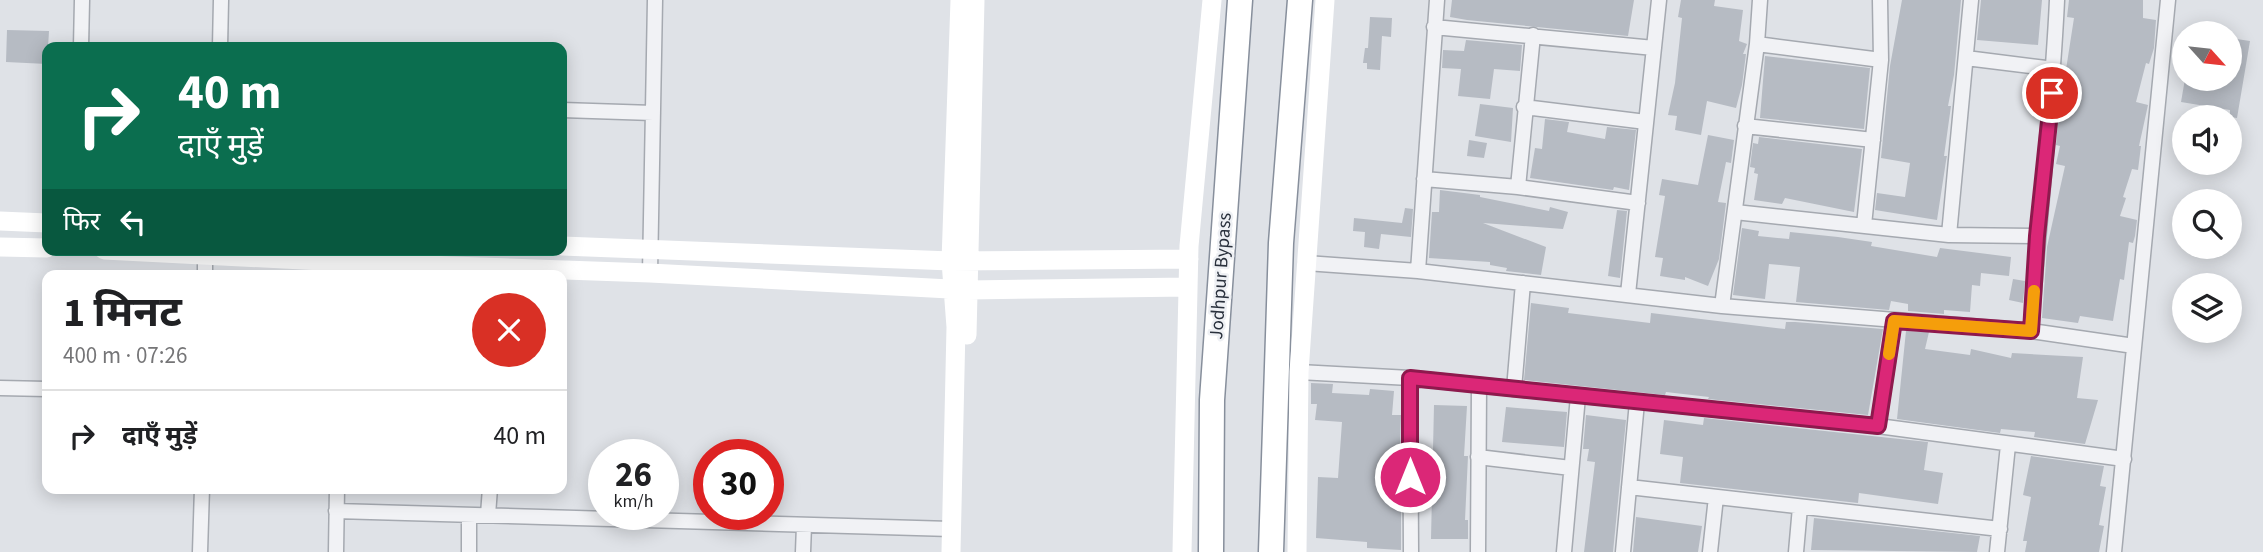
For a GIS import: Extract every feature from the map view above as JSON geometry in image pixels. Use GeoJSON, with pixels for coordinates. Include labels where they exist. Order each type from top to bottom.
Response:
{"type":"FeatureCollection","features":[{"type":"Feature","properties":{"kind":"highway","name":"Jodhpur Bypass"},"geometry":{"type":"LineString","coordinates":[[1211,552],[1212,400],[1240,0]]}},
{"type":"Feature","properties":{"kind":"highway"},"geometry":{"type":"LineString","coordinates":[[1271,552],[1280,256],[1300,0]]}},
{"type":"Feature","properties":{"kind":"street"},"geometry":{"type":"LineString","coordinates":[[81,42],[82,0]]}},
{"type":"Feature","properties":{"kind":"street"},"geometry":{"type":"LineString","coordinates":[[220,42],[222,0]]}},
{"type":"Feature","properties":{"kind":"street"},"geometry":{"type":"LineString","coordinates":[[650,273],[655,0]]}},
{"type":"Feature","properties":{"kind":"street"},"geometry":{"type":"LineString","coordinates":[[960,0],[962,552]]}},
{"type":"Feature","properties":{"kind":"street"},"geometry":{"type":"LineString","coordinates":[[960,261],[975,0]]}},
{"type":"Feature","properties":{"kind":"street"},"geometry":{"type":"LineString","coordinates":[[1182,552],[1189,260],[1212,0]]}},
{"type":"Feature","properties":{"kind":"street"},"geometry":{"type":"LineString","coordinates":[[1297,552],[1299,372],[1325,0]]}},
{"type":"Feature","properties":{"kind":"street"},"geometry":{"type":"LineString","coordinates":[[1418,271],[1437,0]]}},
{"type":"Feature","properties":{"kind":"street"},"geometry":{"type":"LineString","coordinates":[[1628,294],[1659,0]]}},
{"type":"Feature","properties":{"kind":"street"},"geometry":{"type":"LineString","coordinates":[[1723,306],[1757,44],[1760,0]]}},
{"type":"Feature","properties":{"kind":"street"},"geometry":{"type":"LineString","coordinates":[[1864,225],[1881,60],[1880,0]]}},
{"type":"Feature","properties":{"kind":"street"},"geometry":{"type":"LineString","coordinates":[[1949,235],[1971,0]]}},
{"type":"Feature","properties":{"kind":"street"},"geometry":{"type":"LineString","coordinates":[[2031,331],[2037,236],[2054,69],[2057,0]]}},
{"type":"Feature","properties":{"kind":"street"},"geometry":{"type":"LineString","coordinates":[[2114,552],[2168,0]]}},
{"type":"Feature","properties":{"kind":"street"},"geometry":{"type":"LineString","coordinates":[[1434,27],[1654,48]]}},
{"type":"Feature","properties":{"kind":"street"},"geometry":{"type":"LineString","coordinates":[[1518,187],[1533,35]]}},
{"type":"Feature","properties":{"kind":"street"},"geometry":{"type":"LineString","coordinates":[[1757,44],[1881,60]]}},
{"type":"Feature","properties":{"kind":"street"},"geometry":{"type":"LineString","coordinates":[[1966,58],[2054,69]]}},
{"type":"Feature","properties":{"kind":"street"},"geometry":{"type":"LineString","coordinates":[[1524,107],[1646,122]]}},
{"type":"Feature","properties":{"kind":"street"},"geometry":{"type":"LineString","coordinates":[[567,110],[653,113]]}},
{"type":"Feature","properties":{"kind":"street"},"geometry":{"type":"LineString","coordinates":[[1745,126],[1873,140]]}},
{"type":"Feature","properties":{"kind":"street"},"geometry":{"type":"LineString","coordinates":[[1423,179],[1518,187],[1638,203]]}},
{"type":"Feature","properties":{"kind":"street"},"geometry":{"type":"LineString","coordinates":[[1735,212],[1949,235],[2037,236]]}},
{"type":"Feature","properties":{"kind":"street"},"geometry":{"type":"LineString","coordinates":[[0,221],[42,223]]}},
{"type":"Feature","properties":{"kind":"street"},"geometry":{"type":"LineString","coordinates":[[567,246],[960,261],[1189,260]]}},
{"type":"Feature","properties":{"kind":"street"},"geometry":{"type":"LineString","coordinates":[[0,247],[42,248]]}},
{"type":"Feature","properties":{"kind":"street"},"geometry":{"type":"LineString","coordinates":[[144,256],[205,265],[421,270]]}},
{"type":"Feature","properties":{"kind":"street"},"geometry":{"type":"LineString","coordinates":[[1307,263],[1418,271],[1723,306],[2031,331],[2134,346]]}},
{"type":"Feature","properties":{"kind":"street"},"geometry":{"type":"LineString","coordinates":[[567,272],[650,273],[960,289],[1188,287]]}},
{"type":"Feature","properties":{"kind":"street"},"geometry":{"type":"LineString","coordinates":[[1514,389],[1522,283]]}},
{"type":"Feature","properties":{"kind":"street"},"geometry":{"type":"LineString","coordinates":[[951,552],[956,327],[960,289]]}},
{"type":"Feature","properties":{"kind":"street"},"geometry":{"type":"LineString","coordinates":[[1878,426],[1894,321]]}},
{"type":"Feature","properties":{"kind":"street"},"geometry":{"type":"LineString","coordinates":[[1299,372],[1410,378],[1878,426],[2124,459]]}},
{"type":"Feature","properties":{"kind":"street"},"geometry":{"type":"LineString","coordinates":[[1410,378],[1411,552]]}},
{"type":"Feature","properties":{"kind":"street"},"geometry":{"type":"LineString","coordinates":[[1478,552],[1479,386]]}},
{"type":"Feature","properties":{"kind":"street"},"geometry":{"type":"LineString","coordinates":[[0,388],[42,389]]}},
{"type":"Feature","properties":{"kind":"street"},"geometry":{"type":"LineString","coordinates":[[1564,552],[1577,396]]}},
{"type":"Feature","properties":{"kind":"street"},"geometry":{"type":"LineString","coordinates":[[1623,552],[1637,402]]}},
{"type":"Feature","properties":{"kind":"street"},"geometry":{"type":"LineString","coordinates":[[1997,552],[2008,445]]}},
{"type":"Feature","properties":{"kind":"street"},"geometry":{"type":"LineString","coordinates":[[1478,457],[1571,468]]}},
{"type":"Feature","properties":{"kind":"street"},"geometry":{"type":"LineString","coordinates":[[1629,487],[2000,530]]}},
{"type":"Feature","properties":{"kind":"street"},"geometry":{"type":"LineString","coordinates":[[201,552],[202,494]]}},
{"type":"Feature","properties":{"kind":"street"},"geometry":{"type":"LineString","coordinates":[[336,552],[337,494]]}},
{"type":"Feature","properties":{"kind":"street"},"geometry":{"type":"LineString","coordinates":[[488,515],[489,494]]}},
{"type":"Feature","properties":{"kind":"street"},"geometry":{"type":"LineString","coordinates":[[1710,552],[1716,497]]}},
{"type":"Feature","properties":{"kind":"street"},"geometry":{"type":"LineString","coordinates":[[1796,552],[1800,507]]}},
{"type":"Feature","properties":{"kind":"street"},"geometry":{"type":"LineString","coordinates":[[336,511],[951,529]]}},
{"type":"Feature","properties":{"kind":"street"},"geometry":{"type":"LineString","coordinates":[[469,515],[469,552]]}},
{"type":"Feature","properties":{"kind":"street"},"geometry":{"type":"LineString","coordinates":[[803,552],[804,525]]}},
{"type":"Feature","properties":{"kind":"building"},"geometry":{"type":"Polygon","coordinates":[[[1452,0],[1634,0],[1628,36],[1450,17],[1452,0]]]}},
{"type":"Feature","properties":{"kind":"building"},"geometry":{"type":"Polygon","coordinates":[[[1681,0],[1715,0],[1714,6],[1743,10],[1739,41],[1747,44],[1743,54],[1746,54],[1736,108],[1707,101],[1701,135],[1675,130],[1677,116],[1668,115],[1675,83],[1682,18],[1678,17],[1681,0]]]}},
{"type":"Feature","properties":{"kind":"building"},"geometry":{"type":"Polygon","coordinates":[[[1902,0],[1961,0],[1954,75],[1948,106],[1951,106],[1944,156],[1947,156],[1937,220],[1875,210],[1877,193],[1905,197],[1910,163],[1881,158],[1890,66],[1902,0]]]}},
{"type":"Feature","properties":{"kind":"building"},"geometry":{"type":"Polygon","coordinates":[[[1981,0],[2042,0],[2038,45],[1977,40],[1981,0]]]}},
{"type":"Feature","properties":{"kind":"building"},"geometry":{"type":"Polygon","coordinates":[[[2069,0],[2143,0],[2143,18],[2156,20],[2154,48],[2149,64],[2146,63],[2136,102],[2148,105],[2139,146],[2138,170],[2132,169],[2120,216],[2137,220],[2135,236],[2133,243],[2129,242],[2124,280],[2120,279],[2113,321],[2080,316],[2078,323],[2042,318],[2047,247],[2065,166],[2056,164],[2060,146],[2056,145],[2074,18],[2067,17],[2069,0]]]}},
{"type":"Feature","properties":{"kind":"building"},"geometry":{"type":"Polygon","coordinates":[[[1370,17],[1392,18],[1391,37],[1382,36],[1380,70],[1367,69],[1367,63],[1363,63],[1365,48],[1368,48],[1370,17]]]}},
{"type":"Feature","properties":{"kind":"building"},"geometry":{"type":"Polygon","coordinates":[[[7,30],[49,31],[48,42],[42,42],[42,64],[6,62],[7,30]]]}},
{"type":"Feature","properties":{"kind":"building"},"geometry":{"type":"Polygon","coordinates":[[[1466,40],[1522,45],[1520,71],[1494,69],[1490,99],[1458,96],[1461,69],[1442,68],[1443,50],[1464,51],[1466,40]]]}},
{"type":"Feature","properties":{"kind":"building"},"geometry":{"type":"Polygon","coordinates":[[[2242,40],[2250,41],[2242,88],[2242,40]]]}},
{"type":"Feature","properties":{"kind":"building"},"geometry":{"type":"Polygon","coordinates":[[[1765,56],[1870,68],[1864,129],[1760,118],[1765,56]]]}},
{"type":"Feature","properties":{"kind":"building"},"geometry":{"type":"Polygon","coordinates":[[[2183,91],[2242,91],[2239,105],[2181,102],[2183,91]]]}},
{"type":"Feature","properties":{"kind":"building"},"geometry":{"type":"Polygon","coordinates":[[[1480,104],[1513,108],[1511,142],[1475,136],[1480,104]]]}},
{"type":"Feature","properties":{"kind":"building"},"geometry":{"type":"Polygon","coordinates":[[[1545,119],[1569,122],[1567,132],[1605,139],[1607,127],[1636,130],[1629,190],[1530,178],[1535,148],[1542,149],[1545,119]]]}},
{"type":"Feature","properties":{"kind":"building"},"geometry":{"type":"Polygon","coordinates":[[[1708,135],[1734,140],[1731,163],[1726,162],[1718,202],[1726,203],[1719,259],[1708,286],[1685,277],[1685,280],[1660,276],[1663,258],[1655,257],[1665,196],[1659,195],[1662,179],[1698,185],[1708,135]]]}},
{"type":"Feature","properties":{"kind":"building"},"geometry":{"type":"Polygon","coordinates":[[[1759,137],[1862,149],[1854,212],[1785,198],[1782,204],[1754,200],[1758,174],[1754,173],[1755,168],[1750,167],[1753,143],[1758,144],[1759,137]]]}},
{"type":"Feature","properties":{"kind":"building"},"geometry":{"type":"Polygon","coordinates":[[[1469,140],[1487,143],[1484,158],[1467,156],[1469,140]]]}},
{"type":"Feature","properties":{"kind":"building"},"geometry":{"type":"Polygon","coordinates":[[[1440,190],[1480,195],[1549,211],[1550,207],[1568,212],[1563,229],[1483,223],[1546,247],[1541,275],[1506,271],[1507,268],[1490,265],[1490,262],[1429,258],[1432,212],[1439,212],[1440,190]]]}},
{"type":"Feature","properties":{"kind":"building"},"geometry":{"type":"Polygon","coordinates":[[[1405,208],[1413,209],[1411,237],[1381,234],[1379,249],[1364,247],[1365,232],[1353,231],[1354,218],[1402,223],[1405,208]]]}},
{"type":"Feature","properties":{"kind":"building"},"geometry":{"type":"Polygon","coordinates":[[[1617,210],[1627,211],[1620,278],[1608,276],[1617,210]]]}},
{"type":"Feature","properties":{"kind":"building"},"geometry":{"type":"Polygon","coordinates":[[[1742,228],[1759,231],[1758,236],[1789,239],[1790,232],[1838,237],[1872,242],[1871,246],[1937,257],[1940,248],[2011,257],[2009,276],[1981,273],[1980,286],[1972,285],[1970,312],[1944,310],[1944,314],[1908,311],[1908,304],[1891,301],[1889,310],[1796,302],[1800,267],[1769,264],[1765,299],[1733,295],[1742,228]]]}},
{"type":"Feature","properties":{"kind":"building"},"geometry":{"type":"Polygon","coordinates":[[[2013,279],[2025,281],[2023,303],[2009,300],[2013,279]]]}},
{"type":"Feature","properties":{"kind":"building"},"geometry":{"type":"Polygon","coordinates":[[[1531,303],[1569,308],[1568,313],[1650,323],[1651,313],[1785,329],[1786,322],[1795,322],[1883,329],[1868,415],[1708,399],[1709,397],[1666,392],[1665,395],[1524,380],[1531,303]]]}},
{"type":"Feature","properties":{"kind":"building"},"geometry":{"type":"Polygon","coordinates":[[[1906,331],[1929,332],[1925,349],[1970,355],[1971,349],[2011,358],[2012,353],[2083,357],[2077,398],[2098,400],[2085,444],[2034,437],[2035,432],[2001,429],[2000,433],[1897,419],[1906,331]]]}},
{"type":"Feature","properties":{"kind":"building"},"geometry":{"type":"Polygon","coordinates":[[[1311,383],[1333,384],[1332,393],[1369,395],[1370,389],[1394,391],[1392,415],[1401,415],[1398,503],[1401,504],[1401,550],[1367,548],[1367,542],[1316,538],[1318,477],[1338,478],[1342,422],[1315,420],[1317,404],[1311,404],[1311,383]]]}},
{"type":"Feature","properties":{"kind":"building"},"geometry":{"type":"Polygon","coordinates":[[[1434,405],[1467,406],[1464,456],[1468,456],[1465,520],[1468,520],[1468,539],[1431,539],[1434,405]]]}},
{"type":"Feature","properties":{"kind":"building"},"geometry":{"type":"Polygon","coordinates":[[[1506,407],[1567,412],[1564,447],[1502,442],[1506,407]]]}},
{"type":"Feature","properties":{"kind":"building"},"geometry":{"type":"Polygon","coordinates":[[[1586,415],[1626,420],[1613,552],[1584,552],[1595,462],[1587,461],[1589,449],[1583,449],[1586,415]]]}},
{"type":"Feature","properties":{"kind":"building"},"geometry":{"type":"Polygon","coordinates":[[[1704,418],[1928,442],[1924,470],[1943,473],[1938,504],[1859,493],[1858,503],[1680,483],[1683,457],[1660,454],[1664,420],[1703,425],[1704,418]]]}},
{"type":"Feature","properties":{"kind":"building"},"geometry":{"type":"Polygon","coordinates":[[[2031,456],[2104,466],[2100,486],[2106,487],[2099,525],[2104,526],[2099,552],[2025,552],[2027,541],[2023,541],[2031,497],[2023,495],[2031,456]]]}},
{"type":"Feature","properties":{"kind":"building"},"geometry":{"type":"Polygon","coordinates":[[[1636,517],[1702,526],[1698,552],[1633,552],[1636,517]]]}},
{"type":"Feature","properties":{"kind":"building"},"geometry":{"type":"Polygon","coordinates":[[[1814,518],[1980,536],[1977,552],[1811,550],[1814,518]]]}},
{"type":"Feature","properties":{"kind":"slow traffic"},"geometry":{"type":"LineString","coordinates":[[1889,354],[1894,321],[2031,331],[2034,291]]}},
{"type":"Feature","properties":{"kind":"route"},"geometry":{"type":"LineString","coordinates":[[1410,477],[1410,378],[1878,426],[1894,321],[2031,331],[2037,236],[2052,93]]}}]}
